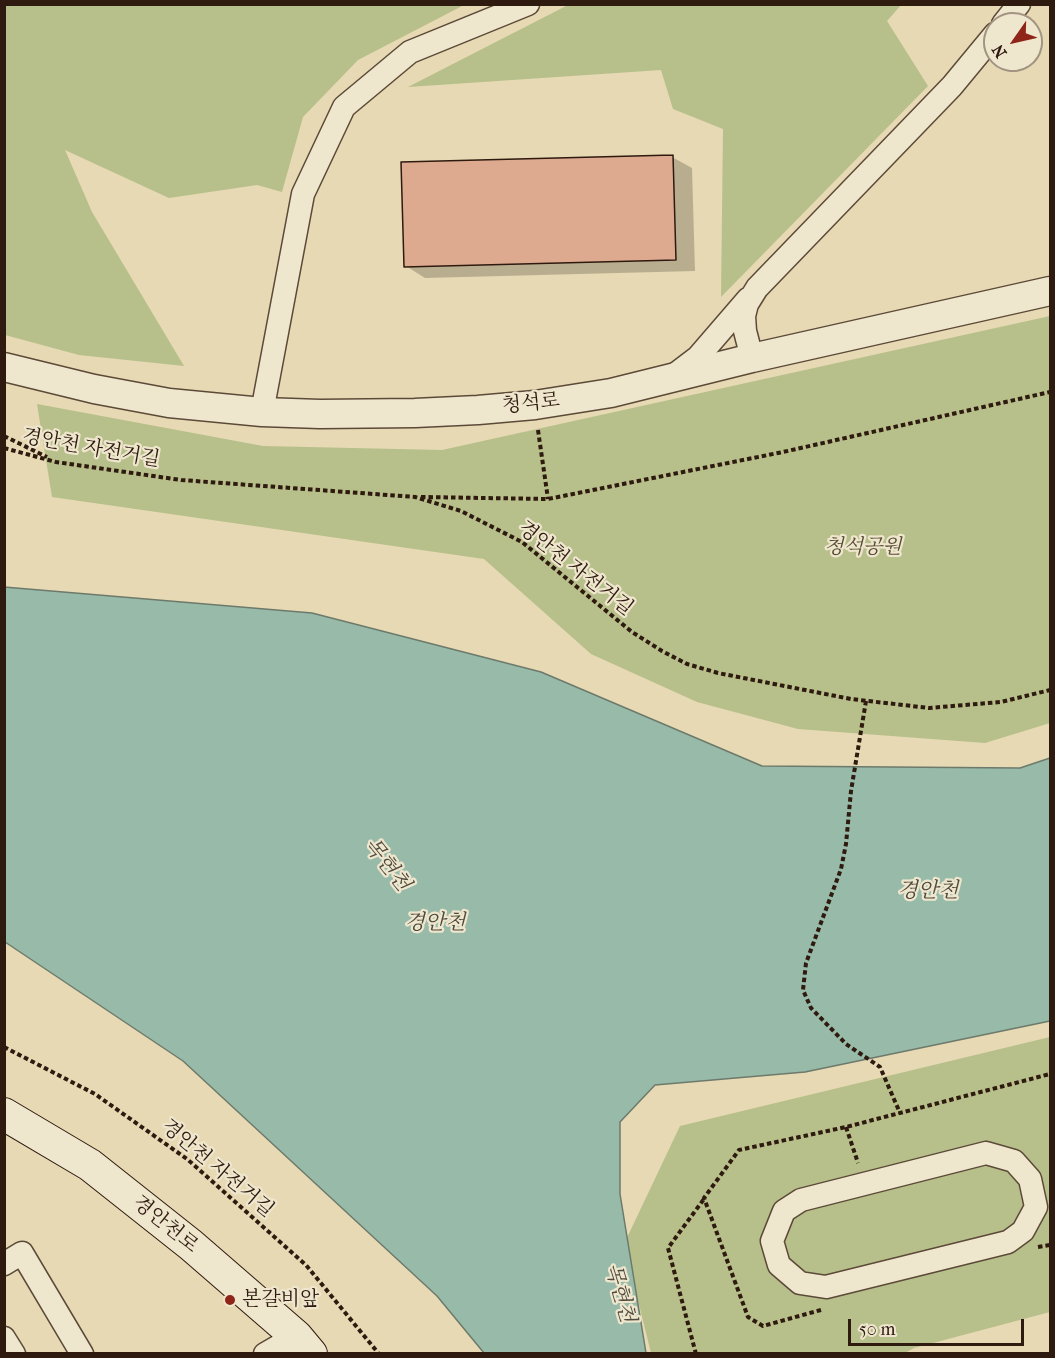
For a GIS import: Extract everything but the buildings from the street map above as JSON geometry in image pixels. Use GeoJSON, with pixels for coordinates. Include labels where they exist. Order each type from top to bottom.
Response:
{"type":"FeatureCollection","features":[{"type":"Feature","properties":{"kind":"main road","name":"경안천로"},"geometry":{"type":"LineString","coordinates":[[4,1114],[90,1165],[191,1245],[299,1348]]}},
{"type":"Feature","properties":{"kind":"street"},"geometry":{"type":"LineString","coordinates":[[261,412],[303,194],[344,106],[410,52],[528,4]]}},
{"type":"Feature","properties":{"kind":"street"},"geometry":{"type":"LineString","coordinates":[[668,380],[698,357],[757,288],[952,86],[983,49]]}},
{"type":"Feature","properties":{"kind":"street"},"geometry":{"type":"LineString","coordinates":[[752,358],[745,331],[744,315],[747,304],[757,288]]}},
{"type":"Feature","properties":{"kind":"street","name":"청석로"},"geometry":{"type":"LineString","coordinates":[[4,367],[94,389],[169,403],[261,412],[415,413],[535,405],[611,393],[752,358],[1050,291]]}},
{"type":"Feature","properties":{"kind":"street"},"geometry":{"type":"LineString","coordinates":[[986,1153],[1014,1161],[1030,1179],[1036,1207],[1023,1231],[1008,1242],[826,1287],[800,1283],[779,1265],[772,1240],[784,1211],[801,1200],[864,1184],[986,1153]]}},
{"type":"Feature","properties":{"kind":"street"},"geometry":{"type":"LineString","coordinates":[[4,1264],[22,1253],[82,1353]]}},
{"type":"Feature","properties":{"kind":"street"},"geometry":{"type":"LineString","coordinates":[[4,1338],[14,1353]]}},
{"type":"Feature","properties":{"kind":"street"},"geometry":{"type":"LineString","coordinates":[[266,1353],[299,1348]]}},
{"type":"Feature","properties":{"kind":"path"},"geometry":{"type":"LineString","coordinates":[[415,497],[548,499],[783,452],[1050,392]]}},
{"type":"Feature","properties":{"kind":"path"},"geometry":{"type":"LineString","coordinates":[[535,405],[548,499]]}},
{"type":"Feature","properties":{"kind":"path"},"geometry":{"type":"LineString","coordinates":[[4,436],[56,462]]}},
{"type":"Feature","properties":{"kind":"path","name":"경안천 자전거길"},"geometry":{"type":"LineString","coordinates":[[4,448],[56,462],[181,480],[415,497],[461,511],[522,542],[632,632],[662,651],[687,664],[718,673],[866,701],[938,707],[1002,702],[1050,690]]}},
{"type":"Feature","properties":{"kind":"path"},"geometry":{"type":"LineString","coordinates":[[866,701],[841,869],[806,963],[803,990],[812,1008],[846,1044],[880,1067],[900,1113]]}},
{"type":"Feature","properties":{"kind":"path","name":"경안천 자전거길"},"geometry":{"type":"LineString","coordinates":[[4,1047],[95,1094],[187,1159],[306,1265],[379,1353]]}},
{"type":"Feature","properties":{"kind":"path"},"geometry":{"type":"LineString","coordinates":[[846,1126],[864,1184]]}},
{"type":"Feature","properties":{"kind":"path"},"geometry":{"type":"LineString","coordinates":[[696,1353],[668,1248],[704,1198]]}},
{"type":"Feature","properties":{"kind":"green space"},"geometry":{"type":"Polygon","coordinates":[[[4,5],[464,5],[358,60],[303,117],[282,192],[257,185],[169,198],[65,150],[92,212],[184,366],[79,355],[5,335],[4,5]]]}},
{"type":"Feature","properties":{"kind":"green space"},"geometry":{"type":"Polygon","coordinates":[[[568,5],[901,5],[887,21],[928,86],[721,297],[723,129],[673,109],[661,70],[408,87],[568,5]]]}},
{"type":"Feature","properties":{"kind":"green space","name":"청석공원"},"geometry":{"type":"Polygon","coordinates":[[[1050,316],[1050,723],[985,743],[798,729],[697,702],[591,654],[484,559],[52,497],[37,404],[263,446],[442,450],[1050,316]]]}},
{"type":"Feature","properties":{"kind":"green space"},"geometry":{"type":"Polygon","coordinates":[[[1050,1037],[1050,1312],[914,1348],[905,1353],[651,1353],[624,1244],[680,1126],[1050,1037]]]}},
{"type":"Feature","properties":{"kind":"water","name":"경안천"},"geometry":{"type":"Polygon","coordinates":[[[4,587],[312,613],[541,672],[762,766],[1020,768],[1050,758],[1050,1021],[805,1072],[655,1085],[620,1122],[620,1194],[646,1353],[484,1353],[437,1296],[183,1061],[5,942],[4,587]]]}},
{"type":"Feature","properties":{"kind":"place","name":"본갈비앞"},"geometry":{"type":"Point","coordinates":[230,1300]}},
{"type":"Feature","properties":{"kind":"water label","name":"목현천"},"geometry":{"type":"Point","coordinates":[386,865]}},
{"type":"Feature","properties":{"kind":"water label","name":"목현천"},"geometry":{"type":"Point","coordinates":[619,1293]}}]}
